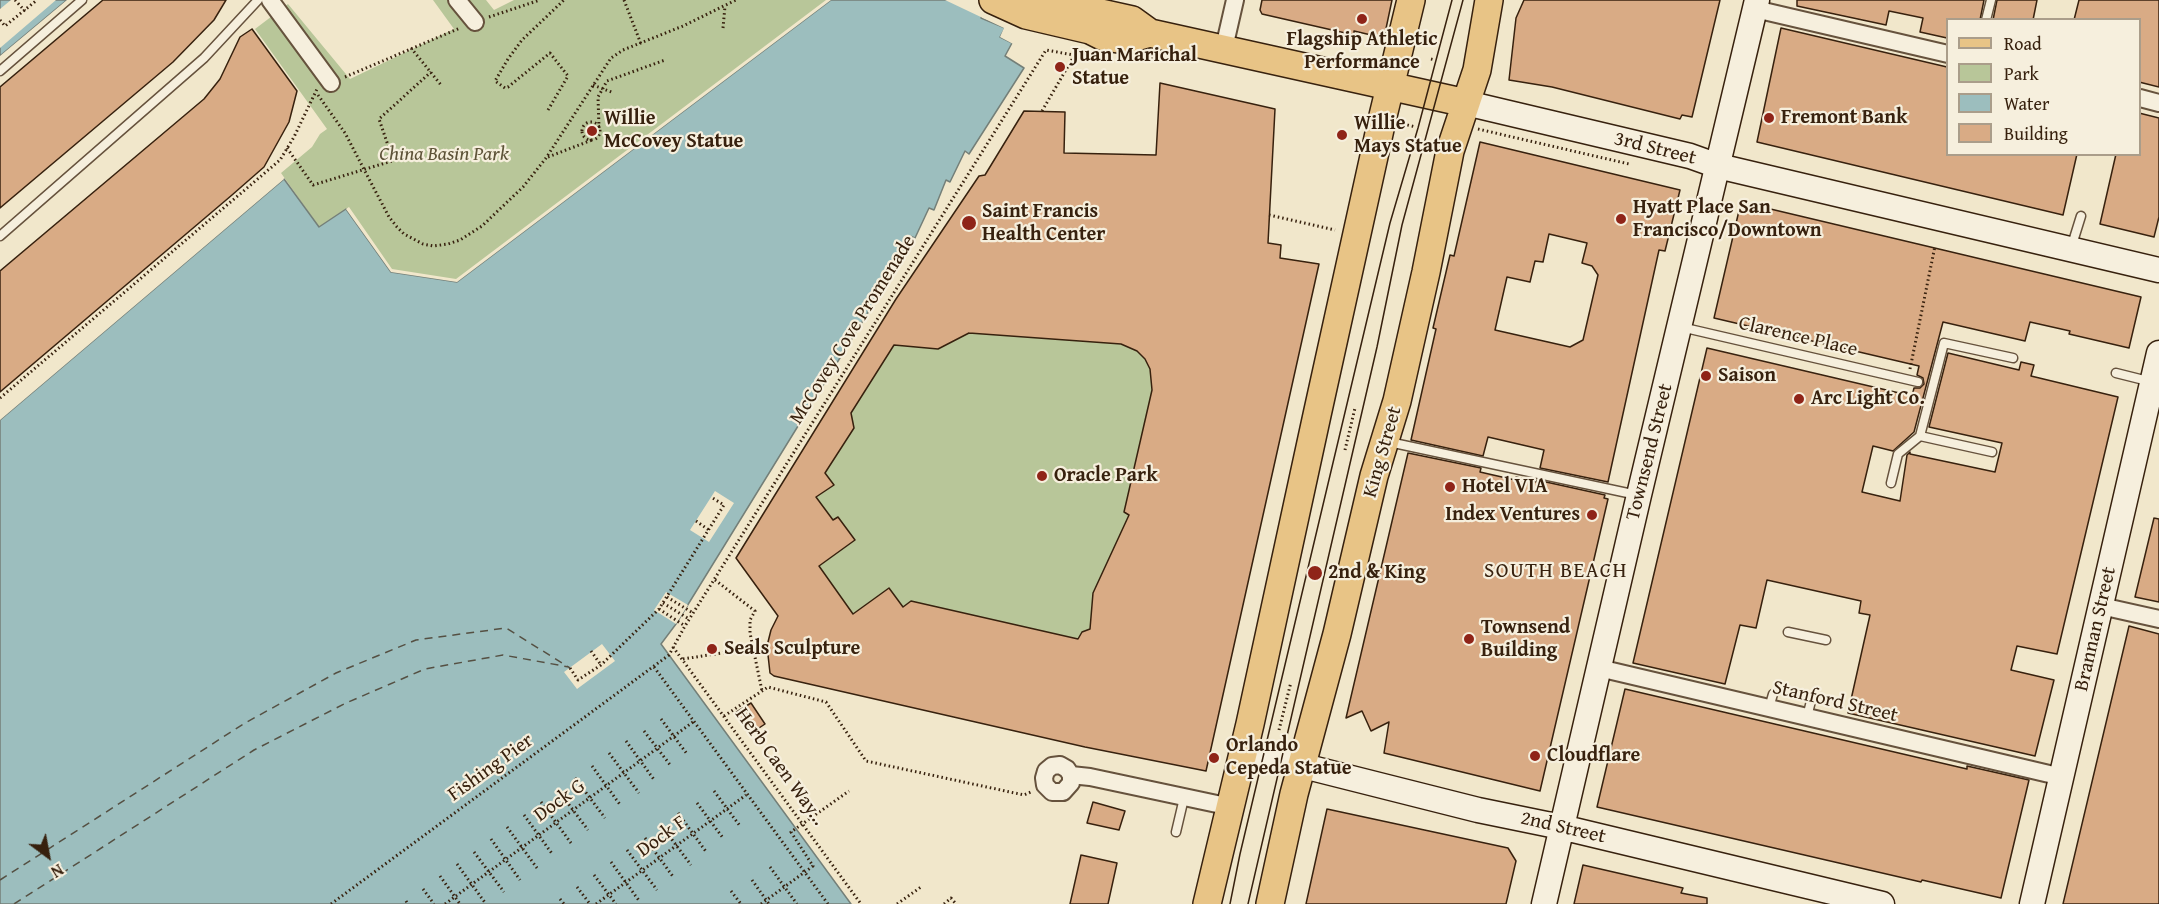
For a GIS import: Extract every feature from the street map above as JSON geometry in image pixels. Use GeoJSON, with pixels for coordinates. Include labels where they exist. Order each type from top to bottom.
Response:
{"type":"FeatureCollection","features":[{"type":"Feature","properties":{"kind":"main road","name":"3rd Street"},"geometry":{"type":"LineString","coordinates":[[993,0],[1026,15],[1090,30],[1104,37],[1125,39],[1150,33]]}},
{"type":"Feature","properties":{"kind":"main road","name":"3rd Street"},"geometry":{"type":"LineString","coordinates":[[1027,0],[1072,13],[1087,5],[1132,20],[1150,33],[1466,103]]}},
{"type":"Feature","properties":{"kind":"main road"},"geometry":{"type":"LineString","coordinates":[[1207,904],[1244,752],[1390,85],[1411,0]]}},
{"type":"Feature","properties":{"kind":"main road","name":"King Street"},"geometry":{"type":"LineString","coordinates":[[1270,904],[1374,476],[1397,401],[1424,284],[1450,151],[1477,70],[1489,0]]}},
{"type":"Feature","properties":{"kind":"street"},"geometry":{"type":"LineString","coordinates":[[270,0],[332,83]]}},
{"type":"Feature","properties":{"kind":"street"},"geometry":{"type":"LineString","coordinates":[[457,0],[475,22]]}},
{"type":"Feature","properties":{"kind":"street"},"geometry":{"type":"LineString","coordinates":[[1224,48],[1235,0]]}},
{"type":"Feature","properties":{"kind":"street"},"geometry":{"type":"LineString","coordinates":[[1756,5],[1946,54]]}},
{"type":"Feature","properties":{"kind":"street","name":"Townsend Street"},"geometry":{"type":"LineString","coordinates":[[1544,904],[1756,5]]}},
{"type":"Feature","properties":{"kind":"street"},"geometry":{"type":"LineString","coordinates":[[2141,98],[2159,103]]}},
{"type":"Feature","properties":{"kind":"street","name":"3rd Street"},"geometry":{"type":"LineString","coordinates":[[1466,103],[1690,156],[1718,166],[2159,270]]}},
{"type":"Feature","properties":{"kind":"street","name":"Brannan Street"},"geometry":{"type":"LineString","coordinates":[[2032,904],[2159,353]]}},
{"type":"Feature","properties":{"kind":"street"},"geometry":{"type":"LineString","coordinates":[[2101,606],[2159,619]]}},
{"type":"Feature","properties":{"kind":"street","name":"Stanford Street"},"geometry":{"type":"LineString","coordinates":[[1599,668],[1771,701],[1808,717],[2062,777]]}},
{"type":"Feature","properties":{"kind":"street","name":"2nd Street"},"geometry":{"type":"LineString","coordinates":[[1244,752],[1478,810],[1561,827],[1882,904]]}},
{"type":"Feature","properties":{"kind":"street"},"geometry":{"type":"LineString","coordinates":[[1045,785],[1045,774],[1052,766],[1064,766],[1071,775],[1230,807]]}},
{"type":"Feature","properties":{"kind":"lane"},"geometry":{"type":"LineString","coordinates":[[0,71],[82,0]]}},
{"type":"Feature","properties":{"kind":"lane"},"geometry":{"type":"LineString","coordinates":[[0,236],[204,58],[258,0]]}},
{"type":"Feature","properties":{"kind":"lane"},"geometry":{"type":"LineString","coordinates":[[1986,18],[1991,0]]}},
{"type":"Feature","properties":{"kind":"lane"},"geometry":{"type":"LineString","coordinates":[[2071,249],[2081,216]]}},
{"type":"Feature","properties":{"kind":"lane","name":"Clarence Place"},"geometry":{"type":"LineString","coordinates":[[1680,327],[1925,384]]}},
{"type":"Feature","properties":{"kind":"lane"},"geometry":{"type":"LineString","coordinates":[[1891,483],[1898,454],[1920,436],[1925,384],[1944,343],[2013,358]]}},
{"type":"Feature","properties":{"kind":"lane"},"geometry":{"type":"LineString","coordinates":[[2116,373],[2152,382]]}},
{"type":"Feature","properties":{"kind":"lane"},"geometry":{"type":"LineString","coordinates":[[1920,436],[1992,452]]}},
{"type":"Feature","properties":{"kind":"lane"},"geometry":{"type":"LineString","coordinates":[[1386,441],[1639,495]]}},
{"type":"Feature","properties":{"kind":"lane"},"geometry":{"type":"LineString","coordinates":[[1788,632],[1826,640]]}},
{"type":"Feature","properties":{"kind":"lane"},"geometry":{"type":"LineString","coordinates":[[1808,717],[1812,696]]}},
{"type":"Feature","properties":{"kind":"lane"},"geometry":{"type":"LineString","coordinates":[[1176,832],[1184,798]]}},
{"type":"Feature","properties":{"kind":"path"},"geometry":{"type":"LineString","coordinates":[[15,0],[25,10]]}},
{"type":"Feature","properties":{"kind":"path"},"geometry":{"type":"LineString","coordinates":[[0,20],[5,26],[37,0]]}},
{"type":"Feature","properties":{"kind":"path"},"geometry":{"type":"LineString","coordinates":[[0,398],[280,160],[308,109],[315,90],[475,22],[540,0]]}},
{"type":"Feature","properties":{"kind":"path"},"geometry":{"type":"LineString","coordinates":[[548,110],[568,76],[550,53],[507,87],[495,81],[522,40],[564,0]]}},
{"type":"Feature","properties":{"kind":"path"},"geometry":{"type":"LineString","coordinates":[[624,0],[641,44]]}},
{"type":"Feature","properties":{"kind":"path"},"geometry":{"type":"LineString","coordinates":[[315,90],[338,122],[396,227],[414,240],[433,246],[448,244],[460,240],[482,226],[523,187],[546,158],[610,58],[623,50],[736,0]]}},
{"type":"Feature","properties":{"kind":"path"},"geometry":{"type":"LineString","coordinates":[[723,28],[725,6]]}},
{"type":"Feature","properties":{"kind":"path"},"geometry":{"type":"LineString","coordinates":[[411,48],[441,85]]}},
{"type":"Feature","properties":{"kind":"path","name":"McCovey Cove Promenade"},"geometry":{"type":"LineString","coordinates":[[669,656],[693,613],[1046,50],[1079,56]]}},
{"type":"Feature","properties":{"kind":"path"},"geometry":{"type":"LineString","coordinates":[[1042,111],[1074,55]]}},
{"type":"Feature","properties":{"kind":"path"},"geometry":{"type":"LineString","coordinates":[[546,158],[594,139],[599,134],[598,97],[607,81],[665,60]]}},
{"type":"Feature","properties":{"kind":"path"},"geometry":{"type":"LineString","coordinates":[[393,160],[379,118],[431,72]]}},
{"type":"Feature","properties":{"kind":"path"},"geometry":{"type":"LineString","coordinates":[[592,85],[614,93]]}},
{"type":"Feature","properties":{"kind":"path"},"geometry":{"type":"LineString","coordinates":[[594,139],[586,137],[583,127],[593,122],[599,128]]}},
{"type":"Feature","properties":{"kind":"path"},"geometry":{"type":"LineString","coordinates":[[1402,124],[1416,127]]}},
{"type":"Feature","properties":{"kind":"path"},"geometry":{"type":"LineString","coordinates":[[287,148],[313,184],[415,154]]}},
{"type":"Feature","properties":{"kind":"path"},"geometry":{"type":"LineString","coordinates":[[1269,215],[1335,230]]}},
{"type":"Feature","properties":{"kind":"path"},"geometry":{"type":"LineString","coordinates":[[1908,380],[1935,246]]}},
{"type":"Feature","properties":{"kind":"path"},"geometry":{"type":"LineString","coordinates":[[1345,450],[1355,408]]}},
{"type":"Feature","properties":{"kind":"path"},"geometry":{"type":"LineString","coordinates":[[570,668],[578,681],[601,665],[663,603],[724,505],[711,497]]}},
{"type":"Feature","properties":{"kind":"path"},"geometry":{"type":"LineString","coordinates":[[696,521],[709,530]]}},
{"type":"Feature","properties":{"kind":"path"},"geometry":{"type":"LineString","coordinates":[[714,580],[755,611],[750,620],[750,633],[762,691]]}},
{"type":"Feature","properties":{"kind":"path"},"geometry":{"type":"LineString","coordinates":[[668,595],[693,613]]}},
{"type":"Feature","properties":{"kind":"path"},"geometry":{"type":"LineString","coordinates":[[663,603],[689,620]]}},
{"type":"Feature","properties":{"kind":"path"},"geometry":{"type":"LineString","coordinates":[[657,610],[685,626]]}},
{"type":"Feature","properties":{"kind":"path"},"geometry":{"type":"LineString","coordinates":[[682,659],[767,646]]}},
{"type":"Feature","properties":{"kind":"path","name":"Herb Caen Way..."},"geometry":{"type":"LineString","coordinates":[[673,647],[861,904]]}},
{"type":"Feature","properties":{"kind":"path"},"geometry":{"type":"LineString","coordinates":[[591,651],[601,665]]}},
{"type":"Feature","properties":{"kind":"path","name":"Fishing Pier"},"geometry":{"type":"LineString","coordinates":[[331,904],[669,656]]}},
{"type":"Feature","properties":{"kind":"path"},"geometry":{"type":"LineString","coordinates":[[654,667],[828,904]]}},
{"type":"Feature","properties":{"kind":"path"},"geometry":{"type":"LineString","coordinates":[[1279,730],[1291,682]]}},
{"type":"Feature","properties":{"kind":"path"},"geometry":{"type":"LineString","coordinates":[[724,716],[768,687],[826,702],[866,761],[1024,795],[1045,785]]}},
{"type":"Feature","properties":{"kind":"path"},"geometry":{"type":"LineString","coordinates":[[661,719],[687,753]]}},
{"type":"Feature","properties":{"kind":"path","name":"Dock G"},"geometry":{"type":"LineString","coordinates":[[445,904],[693,722]]}},
{"type":"Feature","properties":{"kind":"path"},"geometry":{"type":"LineString","coordinates":[[644,731],[671,766]]}},
{"type":"Feature","properties":{"kind":"path"},"geometry":{"type":"LineString","coordinates":[[626,741],[655,781]]}},
{"type":"Feature","properties":{"kind":"path"},"geometry":{"type":"LineString","coordinates":[[609,753],[639,793]]}},
{"type":"Feature","properties":{"kind":"path"},"geometry":{"type":"LineString","coordinates":[[592,766],[621,806]]}},
{"type":"Feature","properties":{"kind":"path"},"geometry":{"type":"LineString","coordinates":[[575,778],[604,818]]}},
{"type":"Feature","properties":{"kind":"path"},"geometry":{"type":"LineString","coordinates":[[558,790],[588,830]]}},
{"type":"Feature","properties":{"kind":"path"},"geometry":{"type":"LineString","coordinates":[[714,791],[740,826]]}},
{"type":"Feature","properties":{"kind":"path"},"geometry":{"type":"LineString","coordinates":[[761,904],[813,866],[791,832],[849,791]]}},
{"type":"Feature","properties":{"kind":"path","name":"Dock F"},"geometry":{"type":"LineString","coordinates":[[596,904],[746,795]]}},
{"type":"Feature","properties":{"kind":"path"},"geometry":{"type":"LineString","coordinates":[[541,802],[571,843]]}},
{"type":"Feature","properties":{"kind":"path"},"geometry":{"type":"LineString","coordinates":[[697,803],[723,838]]}},
{"type":"Feature","properties":{"kind":"path"},"geometry":{"type":"LineString","coordinates":[[678,813],[707,853]]}},
{"type":"Feature","properties":{"kind":"path"},"geometry":{"type":"LineString","coordinates":[[524,815],[554,855]]}},
{"type":"Feature","properties":{"kind":"path"},"geometry":{"type":"LineString","coordinates":[[662,825],[691,866]]}},
{"type":"Feature","properties":{"kind":"path"},"geometry":{"type":"LineString","coordinates":[[507,827],[537,868]]}},
{"type":"Feature","properties":{"kind":"path"},"geometry":{"type":"LineString","coordinates":[[645,838],[674,878]]}},
{"type":"Feature","properties":{"kind":"path"},"geometry":{"type":"LineString","coordinates":[[490,839],[520,880]]}},
{"type":"Feature","properties":{"kind":"path"},"geometry":{"type":"LineString","coordinates":[[627,850],[657,890]]}},
{"type":"Feature","properties":{"kind":"path"},"geometry":{"type":"LineString","coordinates":[[474,852],[504,892]]}},
{"type":"Feature","properties":{"kind":"path"},"geometry":{"type":"LineString","coordinates":[[611,862],[640,902]]}},
{"type":"Feature","properties":{"kind":"path"},"geometry":{"type":"LineString","coordinates":[[457,864],[486,904]]}},
{"type":"Feature","properties":{"kind":"path"},"geometry":{"type":"LineString","coordinates":[[770,867],[797,904]]}},
{"type":"Feature","properties":{"kind":"path"},"geometry":{"type":"LineString","coordinates":[[594,875],[616,904]]}},
{"type":"Feature","properties":{"kind":"path"},"geometry":{"type":"LineString","coordinates":[[440,876],[460,904]]}},
{"type":"Feature","properties":{"kind":"path"},"geometry":{"type":"LineString","coordinates":[[752,880],[769,904]]}},
{"type":"Feature","properties":{"kind":"path"},"geometry":{"type":"LineString","coordinates":[[577,887],[590,904]]}},
{"type":"Feature","properties":{"kind":"path"},"geometry":{"type":"LineString","coordinates":[[899,904],[921,887]]}},
{"type":"Feature","properties":{"kind":"path"},"geometry":{"type":"LineString","coordinates":[[423,889],[434,904]]}},
{"type":"Feature","properties":{"kind":"path"},"geometry":{"type":"LineString","coordinates":[[732,891],[741,904]]}},
{"type":"Feature","properties":{"kind":"path"},"geometry":{"type":"LineString","coordinates":[[944,904],[951,897],[956,904]]}},
{"type":"Feature","properties":{"kind":"path"},"geometry":{"type":"LineString","coordinates":[[560,899],[564,904]]}},
{"type":"Feature","properties":{"kind":"green space","name":"China Basin Park"},"geometry":{"type":"Polygon","coordinates":[[[433,0],[486,0],[494,10],[514,0],[831,0],[457,282],[391,272],[346,209],[319,227],[281,173],[312,147],[320,134],[327,129],[255,29],[288,4],[350,79],[454,29],[433,0]]]}},
{"type":"Feature","properties":{"kind":"green space","name":"Oracle Park"},"geometry":{"type":"Polygon","coordinates":[[[968,209],[1281,287],[1286,259],[1319,264],[1206,771],[868,657],[777,534],[968,209]]]}},
{"type":"Feature","properties":{"kind":"water"},"geometry":{"type":"Polygon","coordinates":[[[0,0],[67,0],[0,56],[0,0]]]}},
{"type":"Feature","properties":{"kind":"water"},"geometry":{"type":"Polygon","coordinates":[[[831,0],[989,0],[981,18],[1005,28],[1000,37],[1012,43],[1005,56],[1024,68],[969,154],[965,151],[950,182],[946,180],[934,210],[929,208],[915,238],[910,236],[898,265],[893,263],[880,293],[676,624],[661,644],[851,904],[0,904],[0,420],[284,179],[319,227],[346,209],[391,272],[457,282],[831,0]]]}},
{"type":"Feature","properties":{"kind":"pier"},"geometry":{"type":"Polygon","coordinates":[[[11,0],[56,0],[0,48],[0,9],[11,0]]]}},
{"type":"Feature","properties":{"kind":"pier"},"geometry":{"type":"Polygon","coordinates":[[[67,0],[70,0],[0,59],[0,56],[67,0]]]}},
{"type":"Feature","properties":{"kind":"pier"},"geometry":{"type":"Polygon","coordinates":[[[826,0],[831,0],[457,282],[391,272],[346,209],[349,207],[392,269],[456,279],[826,0]]]}},
{"type":"Feature","properties":{"kind":"pier"},"geometry":{"type":"Polygon","coordinates":[[[945,0],[992,0],[985,16],[1007,26],[1004,36],[1014,41],[1015,45],[1000,37],[1004,28],[945,0]]]}},
{"type":"Feature","properties":{"kind":"pier"},"geometry":{"type":"Polygon","coordinates":[[[282,176],[284,179],[0,420],[0,416],[282,176]]]}},
{"type":"Feature","properties":{"kind":"pier"},"geometry":{"type":"Polygon","coordinates":[[[715,491],[734,503],[709,542],[690,530],[715,491]]]}},
{"type":"Feature","properties":{"kind":"pier"},"geometry":{"type":"Polygon","coordinates":[[[666,592],[688,605],[676,624],[654,610],[666,592]]]}},
{"type":"Feature","properties":{"kind":"pier"},"geometry":{"type":"Polygon","coordinates":[[[602,644],[615,661],[577,689],[564,672],[602,644]]]}},
{"type":"Feature","properties":{"kind":"building"},"geometry":{"type":"Polygon","coordinates":[[[103,0],[226,0],[214,20],[173,62],[0,208],[0,87],[103,0]]]}},
{"type":"Feature","properties":{"kind":"building"},"geometry":{"type":"Polygon","coordinates":[[[1262,0],[1392,0],[1384,38],[1354,31],[1354,35],[1262,14],[1260,10],[1262,0]]]}},
{"type":"Feature","properties":{"kind":"building"},"geometry":{"type":"Polygon","coordinates":[[[1524,0],[1720,0],[1692,117],[1682,115],[1680,119],[1552,87],[1509,80],[1516,18],[1524,0]]]}},
{"type":"Feature","properties":{"kind":"building"},"geometry":{"type":"Polygon","coordinates":[[[1797,0],[1984,0],[1980,18],[1946,18],[1946,38],[1920,32],[1923,18],[1889,11],[1886,25],[1797,6],[1797,0]]]}},
{"type":"Feature","properties":{"kind":"building"},"geometry":{"type":"Polygon","coordinates":[[[1997,0],[2037,0],[2033,18],[1993,18],[1997,0]]]}},
{"type":"Feature","properties":{"kind":"building"},"geometry":{"type":"Polygon","coordinates":[[[2079,0],[2159,0],[2159,87],[2141,82],[2141,18],[2074,18],[2079,0]]]}},
{"type":"Feature","properties":{"kind":"building"},"geometry":{"type":"Polygon","coordinates":[[[1781,28],[1946,67],[1946,156],[2077,156],[2063,215],[1757,142],[1781,28]]]}},
{"type":"Feature","properties":{"kind":"building"},"geometry":{"type":"Polygon","coordinates":[[[252,29],[297,91],[289,122],[264,167],[0,392],[0,271],[204,99],[220,79],[240,37],[252,29]]]}},
{"type":"Feature","properties":{"kind":"building","name":"Oracle Park"},"geometry":{"type":"Polygon","coordinates":[[[1160,83],[1275,109],[1268,243],[1281,245],[1280,258],[1319,264],[1206,771],[1085,747],[774,676],[770,673],[767,646],[778,616],[736,558],[896,299],[979,176],[985,175],[1024,111],[1065,112],[1064,153],[1156,155],[1160,83]],[[969,333],[938,349],[894,345],[851,413],[854,428],[825,473],[834,485],[816,497],[833,520],[838,517],[855,540],[819,566],[853,614],[889,588],[903,607],[911,601],[1078,639],[1082,632],[1090,629],[1093,593],[1129,515],[1124,512],[1152,390],[1150,369],[1145,359],[1137,351],[1121,344],[969,333]]]}},
{"type":"Feature","properties":{"kind":"building"},"geometry":{"type":"Polygon","coordinates":[[[2141,114],[2159,118],[2159,217],[2154,237],[2100,224],[2116,156],[2141,156],[2141,114]]]}},
{"type":"Feature","properties":{"kind":"building"},"geometry":{"type":"Polygon","coordinates":[[[1480,142],[1680,190],[1665,251],[1659,250],[1608,482],[1540,468],[1544,450],[1488,437],[1483,456],[1411,440],[1450,255],[1454,256],[1480,142]],[[1549,234],[1543,262],[1535,261],[1530,282],[1507,277],[1495,330],[1570,347],[1583,340],[1598,275],[1592,266],[1582,263],[1587,243],[1549,234]]]}},
{"type":"Feature","properties":{"kind":"building"},"geometry":{"type":"Polygon","coordinates":[[[1741,202],[2141,297],[2129,348],[2030,322],[2025,341],[1943,322],[1914,432],[1893,451],[1873,446],[1862,492],[1900,501],[1907,455],[1910,452],[1910,454],[1995,472],[2002,443],[1929,427],[1948,353],[2019,370],[2021,362],[2034,365],[2031,376],[2118,397],[2057,654],[2017,646],[2011,670],[2054,680],[2035,756],[1848,713],[1870,615],[1859,613],[1861,601],[1767,580],[1756,628],[1740,625],[1725,684],[1633,663],[1707,348],[1912,396],[1914,388],[1920,388],[1924,384],[1923,378],[1917,375],[1919,366],[1714,318],[1741,202]]]}},
{"type":"Feature","properties":{"kind":"building"},"geometry":{"type":"Polygon","coordinates":[[[1408,453],[1481,468],[1480,472],[1515,480],[1516,477],[1537,482],[1537,480],[1605,495],[1604,498],[1608,499],[1540,791],[1384,753],[1389,722],[1371,731],[1362,711],[1346,718],[1408,453]]]}},
{"type":"Feature","properties":{"kind":"building"},"geometry":{"type":"Polygon","coordinates":[[[2154,518],[2159,519],[2159,602],[2135,597],[2154,518]]]}},
{"type":"Feature","properties":{"kind":"building"},"geometry":{"type":"Polygon","coordinates":[[[2129,626],[2159,634],[2159,904],[2063,904],[2129,626]]]}},
{"type":"Feature","properties":{"kind":"building"},"geometry":{"type":"Polygon","coordinates":[[[1625,689],[1967,769],[1967,766],[2029,780],[2001,898],[1922,880],[1921,882],[1597,807],[1625,689]]]}},
{"type":"Feature","properties":{"kind":"building"},"geometry":{"type":"Polygon","coordinates":[[[751,703],[765,724],[750,734],[735,713],[751,703]]]}},
{"type":"Feature","properties":{"kind":"building"},"geometry":{"type":"Polygon","coordinates":[[[1093,802],[1125,811],[1119,830],[1087,823],[1093,802]]]}},
{"type":"Feature","properties":{"kind":"building"},"geometry":{"type":"Polygon","coordinates":[[[1327,809],[1508,848],[1516,861],[1506,904],[1306,904],[1327,809]]]}},
{"type":"Feature","properties":{"kind":"building"},"geometry":{"type":"Polygon","coordinates":[[[1081,855],[1117,863],[1108,904],[1070,904],[1081,855]]]}},
{"type":"Feature","properties":{"kind":"building"},"geometry":{"type":"Polygon","coordinates":[[[1583,865],[1683,888],[1681,893],[1707,898],[1707,904],[1574,904],[1583,865]]]}},
{"type":"Feature","properties":{"kind":"ferry route"},"geometry":{"type":"LineString","coordinates":[[0,880],[245,723],[336,673],[416,640],[506,628],[570,668]]}},
{"type":"Feature","properties":{"kind":"ferry route"},"geometry":{"type":"LineString","coordinates":[[14,904],[254,750],[346,703],[425,669],[503,655],[569,667]]}},
{"type":"Feature","properties":{"kind":"tram line"},"geometry":{"type":"LineString","coordinates":[[1230,904],[1390,223],[1452,0]]}},
{"type":"Feature","properties":{"kind":"tram line"},"geometry":{"type":"LineString","coordinates":[[1248,904],[1377,347],[1402,225],[1463,0]]}},
{"type":"Feature","properties":{"kind":"place","name":"Flagship Athletic Performance"},"geometry":{"type":"Point","coordinates":[1362,19]}},
{"type":"Feature","properties":{"kind":"place","name":"Juan Marichal Statue"},"geometry":{"type":"Point","coordinates":[1060,67]}},
{"type":"Feature","properties":{"kind":"place","name":"Fremont Bank"},"geometry":{"type":"Point","coordinates":[1769,118]}},
{"type":"Feature","properties":{"kind":"place","name":"Willie McCovey Statue"},"geometry":{"type":"Point","coordinates":[592,131]}},
{"type":"Feature","properties":{"kind":"place","name":"Willie Mays Statue"},"geometry":{"type":"Point","coordinates":[1342,135]}},
{"type":"Feature","properties":{"kind":"place","name":"Hyatt Place San Francisco/Downtown"},"geometry":{"type":"Point","coordinates":[1621,219]}},
{"type":"Feature","properties":{"kind":"place","name":"Saint Francis Health Center"},"geometry":{"type":"Point","coordinates":[969,223]}},
{"type":"Feature","properties":{"kind":"place","name":"Saison"},"geometry":{"type":"Point","coordinates":[1706,376]}},
{"type":"Feature","properties":{"kind":"place","name":"Arc Light Co."},"geometry":{"type":"Point","coordinates":[1799,399]}},
{"type":"Feature","properties":{"kind":"place","name":"Oracle Park"},"geometry":{"type":"Point","coordinates":[1042,476]}},
{"type":"Feature","properties":{"kind":"place","name":"Hotel VIA"},"geometry":{"type":"Point","coordinates":[1450,487]}},
{"type":"Feature","properties":{"kind":"place","name":"Index Ventures"},"geometry":{"type":"Point","coordinates":[1592,515]}},
{"type":"Feature","properties":{"kind":"place","name":"2nd & King"},"geometry":{"type":"Point","coordinates":[1315,573]}},
{"type":"Feature","properties":{"kind":"place","name":"Townsend Building"},"geometry":{"type":"Point","coordinates":[1469,639]}},
{"type":"Feature","properties":{"kind":"place","name":"Seals Sculpture"},"geometry":{"type":"Point","coordinates":[712,649]}},
{"type":"Feature","properties":{"kind":"place","name":"Cloudflare"},"geometry":{"type":"Point","coordinates":[1535,756]}},
{"type":"Feature","properties":{"kind":"place","name":"Orlando Cepeda Statue"},"geometry":{"type":"Point","coordinates":[1214,758]}},
{"type":"Feature","properties":{"kind":"district","name":"SOUTH BEACH"},"geometry":{"type":"Point","coordinates":[1556,572]}}]}
